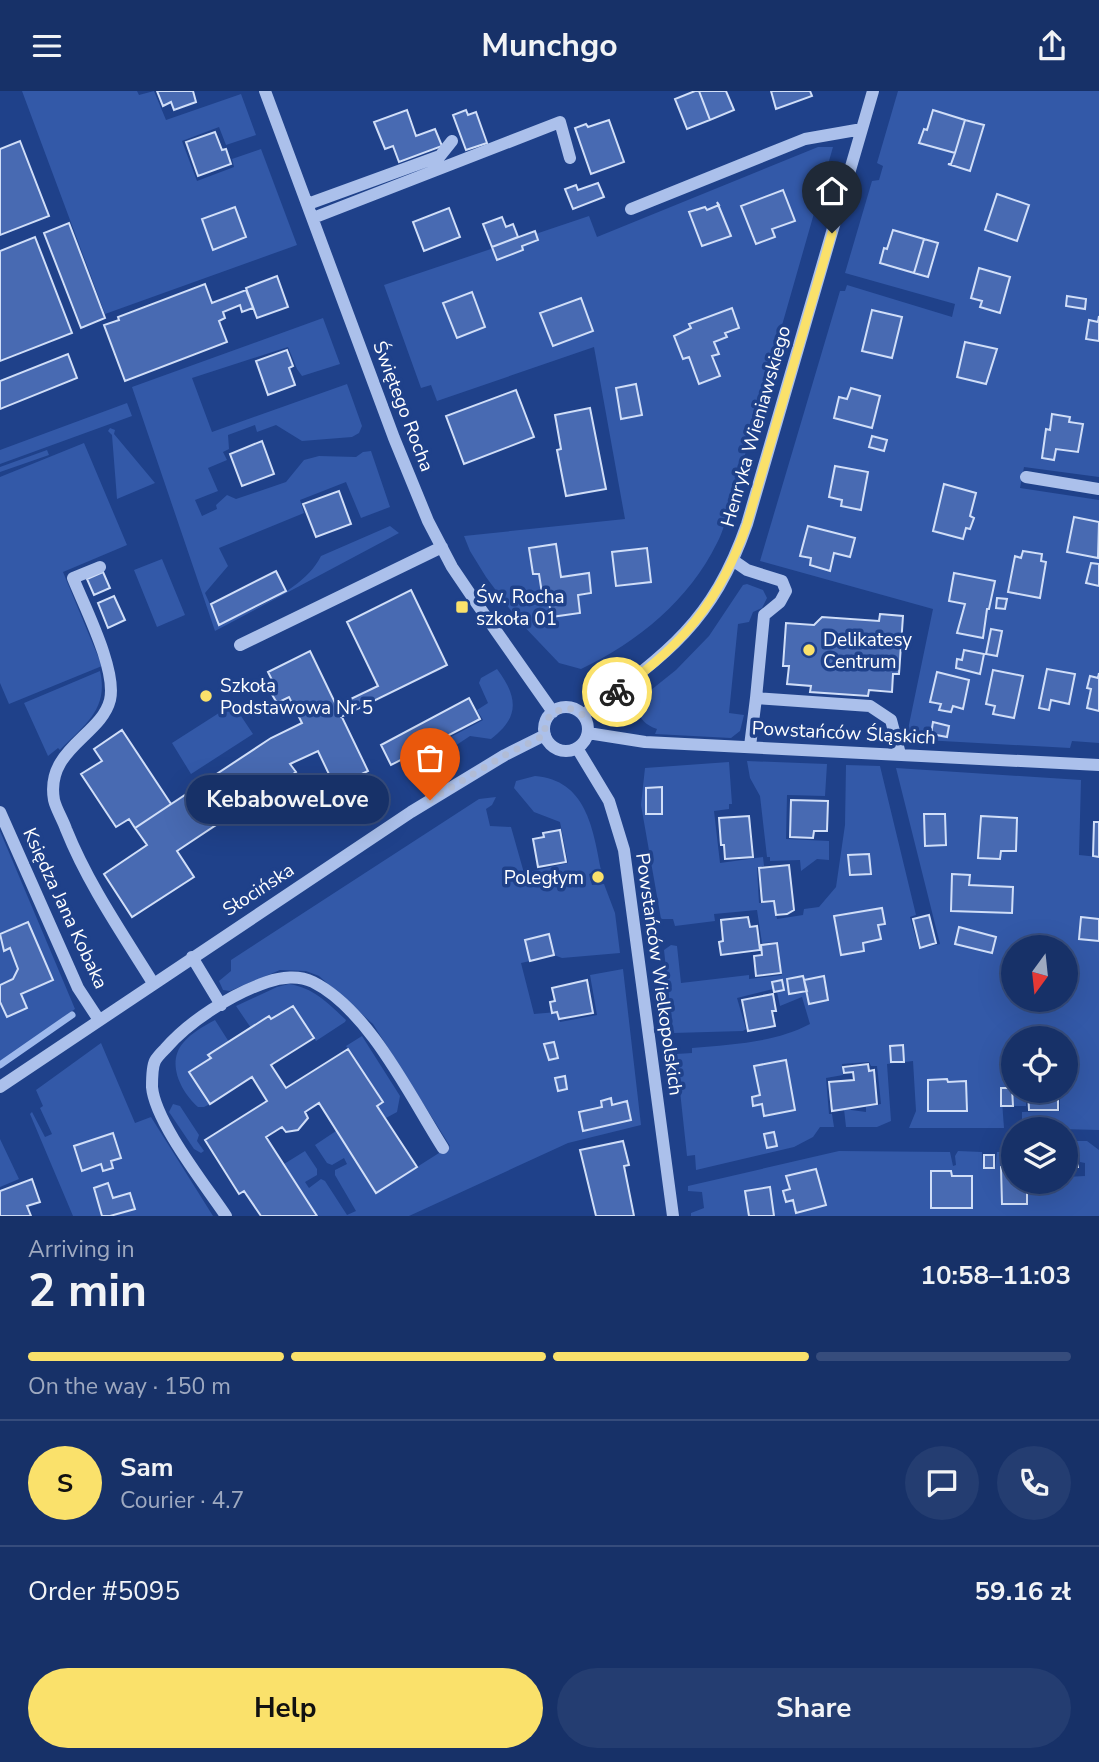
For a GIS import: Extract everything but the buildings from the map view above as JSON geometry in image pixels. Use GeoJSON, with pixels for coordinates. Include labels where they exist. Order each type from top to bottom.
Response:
{"type":"FeatureCollection","features":[{"type":"Feature","properties":{"kind":"street","name":"Świętego Rocha"},"geometry":{"type":"LineString","coordinates":[[265,91],[394,438],[428,521],[475,601],[553,712]]}},
{"type":"Feature","properties":{"kind":"street","name":"Henryka Wieniawskiego"},"geometry":{"type":"LineString","coordinates":[[583,715],[656,662],[693,626],[734,561],[873,91]]}},
{"type":"Feature","properties":{"kind":"street"},"geometry":{"type":"LineString","coordinates":[[313,218],[560,122],[570,157]]}},
{"type":"Feature","properties":{"kind":"street"},"geometry":{"type":"LineString","coordinates":[[631,209],[805,139],[862,129]]}},
{"type":"Feature","properties":{"kind":"street"},"geometry":{"type":"LineString","coordinates":[[307,204],[440,156],[452,141]]}},
{"type":"Feature","properties":{"kind":"street"},"geometry":{"type":"LineString","coordinates":[[1026,477],[1099,489]]}},
{"type":"Feature","properties":{"kind":"street"},"geometry":{"type":"LineString","coordinates":[[240,645],[442,547]]}},
{"type":"Feature","properties":{"kind":"street"},"geometry":{"type":"LineString","coordinates":[[734,561],[747,570],[782,581],[786,591],[779,602],[764,615],[751,746]]}},
{"type":"Feature","properties":{"kind":"street"},"geometry":{"type":"LineString","coordinates":[[100,567],[73,578],[108,665],[111,688],[109,702],[103,714],[61,761],[56,773],[54,799],[81,866],[153,983]]}},
{"type":"Feature","properties":{"kind":"street"},"geometry":{"type":"LineString","coordinates":[[756,698],[870,706],[891,720],[900,754]]}},
{"type":"Feature","properties":{"kind":"street"},"geometry":{"type":"LineString","coordinates":[[569,708],[583,715],[588,733],[578,748],[571,751],[558,750],[552,746],[545,735],[545,722],[553,712],[569,708]]}},
{"type":"Feature","properties":{"kind":"street","name":"Powstańców Śląskich"},"geometry":{"type":"LineString","coordinates":[[588,733],[645,742],[1099,765]]}},
{"type":"Feature","properties":{"kind":"street","name":"Słocińska"},"geometry":{"type":"LineString","coordinates":[[0,1087],[410,812],[505,755],[545,735]]}},
{"type":"Feature","properties":{"kind":"street","name":"Powstańców Wielkopolskich"},"geometry":{"type":"LineString","coordinates":[[578,748],[609,801],[624,850],[673,1216]]}},
{"type":"Feature","properties":{"kind":"street","name":"Księdza Jana Kobaka"},"geometry":{"type":"LineString","coordinates":[[0,812],[78,988],[99,1020]]}},
{"type":"Feature","properties":{"kind":"street"},"geometry":{"type":"LineString","coordinates":[[192,957],[221,1005]]}},
{"type":"Feature","properties":{"kind":"street"},"geometry":{"type":"LineString","coordinates":[[226,1216],[159,1111],[152,1088],[155,1061],[186,1027],[266,982],[300,978],[331,993],[368,1028],[443,1148]]}},
{"type":"Feature","properties":{"kind":"shaded area"},"geometry":{"type":"Polygon","coordinates":[[[22,91],[137,91],[139,95],[154,91],[166,120],[241,94],[256,135],[226,145],[219,127],[182,141],[197,181],[234,167],[232,159],[261,149],[297,245],[105,314],[22,91]]]}},
{"type":"Feature","properties":{"kind":"shaded area"},"geometry":{"type":"Polygon","coordinates":[[[898,91],[1099,91],[1099,477],[1024,467],[1020,488],[1099,500],[1099,743],[1072,741],[1070,748],[906,739],[933,609],[760,561],[840,291],[845,291],[847,285],[952,317],[955,304],[845,273],[872,181],[879,180],[883,166],[877,163],[898,91]]]}},
{"type":"Feature","properties":{"kind":"shaded area"},"geometry":{"type":"Polygon","coordinates":[[[818,147],[833,147],[719,539],[692,583],[677,601],[642,632],[581,669],[559,663],[518,620],[486,577],[464,536],[625,519],[594,347],[437,401],[431,385],[421,388],[384,285],[589,216],[597,237],[818,147]]]}},
{"type":"Feature","properties":{"kind":"shaded area"},"geometry":{"type":"Polygon","coordinates":[[[323,318],[340,364],[302,376],[288,347],[192,378],[212,432],[347,384],[362,426],[359,433],[352,437],[302,441],[276,425],[257,432],[255,425],[228,435],[229,449],[223,452],[227,460],[208,468],[218,491],[195,500],[202,516],[217,509],[216,505],[227,495],[236,499],[286,482],[304,460],[319,456],[356,457],[371,451],[390,507],[361,518],[346,482],[300,500],[304,513],[219,548],[228,566],[205,593],[219,625],[290,589],[313,569],[321,556],[390,526],[399,533],[215,631],[132,387],[323,318]]]}},
{"type":"Feature","properties":{"kind":"shaded area"},"geometry":{"type":"Polygon","coordinates":[[[127,403],[132,416],[0,464],[0,450],[127,403]]]}},
{"type":"Feature","properties":{"kind":"shaded area"},"geometry":{"type":"Polygon","coordinates":[[[110,428],[115,430],[114,434],[155,483],[117,499],[112,435],[108,431],[110,428]]]}},
{"type":"Feature","properties":{"kind":"shaded area"},"geometry":{"type":"Polygon","coordinates":[[[84,443],[127,545],[63,572],[102,666],[9,704],[0,683],[0,477],[84,443]]]}},
{"type":"Feature","properties":{"kind":"shaded area"},"geometry":{"type":"Polygon","coordinates":[[[47,450],[49,455],[0,472],[0,467],[47,450]]]}},
{"type":"Feature","properties":{"kind":"shaded area"},"geometry":{"type":"Polygon","coordinates":[[[162,559],[185,615],[157,627],[134,570],[162,559]]]}},
{"type":"Feature","properties":{"kind":"shaded area"},"geometry":{"type":"Polygon","coordinates":[[[743,585],[763,590],[767,598],[762,608],[753,612],[749,622],[738,624],[729,713],[744,715],[740,731],[731,738],[655,734],[657,729],[643,721],[639,713],[641,698],[676,670],[709,636],[743,585]]]}},
{"type":"Feature","properties":{"kind":"shaded area"},"geometry":{"type":"Polygon","coordinates":[[[497,669],[512,698],[513,706],[507,723],[491,739],[470,736],[434,760],[428,749],[483,720],[477,710],[488,703],[479,683],[481,678],[497,669]]]}},
{"type":"Feature","properties":{"kind":"shaded area"},"geometry":{"type":"Polygon","coordinates":[[[100,671],[102,685],[98,707],[86,724],[60,750],[58,748],[48,756],[24,703],[100,671]]]}},
{"type":"Feature","properties":{"kind":"shaded area"},"geometry":{"type":"Polygon","coordinates":[[[233,704],[253,734],[191,774],[172,743],[233,704]]]}},
{"type":"Feature","properties":{"kind":"shaded area"},"geometry":{"type":"Polygon","coordinates":[[[747,761],[827,764],[825,796],[787,795],[786,839],[829,841],[829,860],[817,859],[801,871],[800,860],[770,861],[770,857],[767,857],[760,796],[750,778],[747,761]]]}},
{"type":"Feature","properties":{"kind":"shaded area"},"geometry":{"type":"Polygon","coordinates":[[[729,762],[732,804],[729,804],[729,809],[714,811],[720,863],[763,857],[764,866],[757,868],[759,903],[774,903],[777,919],[803,915],[804,909],[819,907],[836,887],[845,825],[846,765],[880,766],[916,915],[910,917],[919,949],[940,944],[896,768],[1081,780],[1079,855],[1099,857],[1099,1130],[1078,1129],[1078,1117],[1022,1117],[1022,1112],[1060,1111],[1060,1103],[1078,1103],[1078,1026],[1001,1026],[1003,1117],[1001,1117],[1001,1128],[909,1128],[916,1111],[913,1061],[887,1064],[891,1121],[877,1127],[846,1127],[844,1109],[866,1112],[866,1107],[881,1104],[877,1066],[871,1066],[869,1062],[842,1064],[843,1075],[826,1078],[829,1114],[832,1114],[834,1127],[820,1127],[813,1137],[794,1147],[696,1170],[695,1155],[687,1156],[676,1054],[692,1053],[692,1048],[768,1039],[810,1024],[802,997],[780,1006],[777,992],[773,989],[737,998],[746,1029],[743,1031],[673,1033],[664,950],[671,945],[677,946],[681,983],[749,975],[749,979],[782,975],[778,942],[762,943],[757,910],[714,914],[715,921],[675,926],[673,919],[661,919],[641,805],[645,768],[729,762]]]}},
{"type":"Feature","properties":{"kind":"shaded area"},"geometry":{"type":"Polygon","coordinates":[[[535,776],[552,779],[566,786],[584,809],[601,870],[589,874],[592,885],[604,884],[615,913],[620,953],[562,958],[554,955],[548,934],[525,940],[530,961],[521,963],[534,1014],[557,1012],[560,1022],[597,1015],[590,975],[623,969],[641,1125],[568,1143],[409,1216],[318,1216],[284,1164],[305,1151],[317,1169],[317,1175],[305,1182],[309,1188],[321,1179],[347,1215],[356,1211],[335,1175],[335,1170],[347,1164],[344,1158],[332,1165],[327,1163],[315,1145],[336,1131],[376,1193],[450,1146],[373,1024],[319,976],[306,971],[280,970],[230,991],[223,990],[219,981],[231,971],[231,960],[479,799],[496,797],[486,809],[490,826],[511,827],[524,873],[568,863],[560,822],[534,812],[514,788],[516,781],[535,776]]]}},
{"type":"Feature","properties":{"kind":"shaded area"},"geometry":{"type":"Polygon","coordinates":[[[0,831],[75,1009],[0,1062],[0,831]]]}},
{"type":"Feature","properties":{"kind":"shaded area"},"geometry":{"type":"Polygon","coordinates":[[[289,984],[320,997],[346,1020],[345,1022],[316,1041],[293,1006],[271,1019],[269,1016],[251,1028],[236,1006],[289,984]]]}},
{"type":"Feature","properties":{"kind":"shaded area"},"geometry":{"type":"Polygon","coordinates":[[[215,1020],[229,1042],[209,1054],[211,1058],[189,1072],[210,1104],[198,1107],[181,1085],[176,1059],[186,1039],[215,1020]]]}},
{"type":"Feature","properties":{"kind":"shaded area"},"geometry":{"type":"Polygon","coordinates":[[[362,1036],[400,1096],[397,1112],[386,1118],[377,1106],[382,1102],[346,1046],[362,1036]]]}},
{"type":"Feature","properties":{"kind":"shaded area"},"geometry":{"type":"Polygon","coordinates":[[[101,1043],[135,1123],[151,1117],[213,1216],[73,1216],[30,1114],[32,1112],[45,1137],[52,1134],[40,1108],[43,1106],[36,1090],[101,1043]]]}},
{"type":"Feature","properties":{"kind":"shaded area"},"geometry":{"type":"Polygon","coordinates":[[[1013,1103],[1026,1103],[1026,1106],[1013,1106],[1013,1103]]]}},
{"type":"Feature","properties":{"kind":"shaded area"},"geometry":{"type":"Polygon","coordinates":[[[173,1104],[180,1106],[199,1135],[197,1141],[204,1151],[201,1153],[194,1149],[169,1112],[173,1104]]]}},
{"type":"Feature","properties":{"kind":"shaded area"},"geometry":{"type":"Polygon","coordinates":[[[0,1139],[19,1179],[0,1187],[0,1139]]]}},
{"type":"Feature","properties":{"kind":"shaded area"},"geometry":{"type":"Polygon","coordinates":[[[1078,1141],[1087,1141],[1099,1150],[1099,1216],[691,1216],[691,1213],[704,1208],[702,1192],[688,1191],[688,1186],[839,1151],[950,1152],[953,1166],[956,1165],[955,1156],[958,1151],[982,1152],[983,1168],[995,1169],[997,1152],[1001,1152],[1001,1194],[1078,1194],[1078,1176],[1085,1176],[1085,1163],[1080,1162],[1078,1141]]]}},
{"type":"Feature","properties":{"kind":"waterway"},"geometry":{"type":"LineString","coordinates":[[0,1065],[72,1015]]}},
{"type":"Feature","properties":{"kind":"way so far"},"geometry":{"type":"LineString","coordinates":[[430,800],[505,755],[545,735],[545,722],[548,716],[558,709],[574,709],[583,715],[617,692]]}},
{"type":"Feature","properties":{"kind":"place","name":"Św. Rocha szkoła 01"},"geometry":{"type":"Point","coordinates":[462,607]}},
{"type":"Feature","properties":{"kind":"place","name":"Delikatesy Centrum"},"geometry":{"type":"Point","coordinates":[809,650]}},
{"type":"Feature","properties":{"kind":"place","name":"Szkoła Podstawowa Nr 5"},"geometry":{"type":"Point","coordinates":[206,696]}},
{"type":"Feature","properties":{"kind":"place","name":"KebaboweLove"},"geometry":{"type":"Point","coordinates":[430,800]}},
{"type":"Feature","properties":{"kind":"place","name":"Poległym"},"geometry":{"type":"Point","coordinates":[598,877]}},
{"type":"Feature","properties":{"kind":"route"},"geometry":{"type":"LineString","coordinates":[[617,692],[665,654],[693,626],[728,574],[747,524],[832,233]]}}]}
